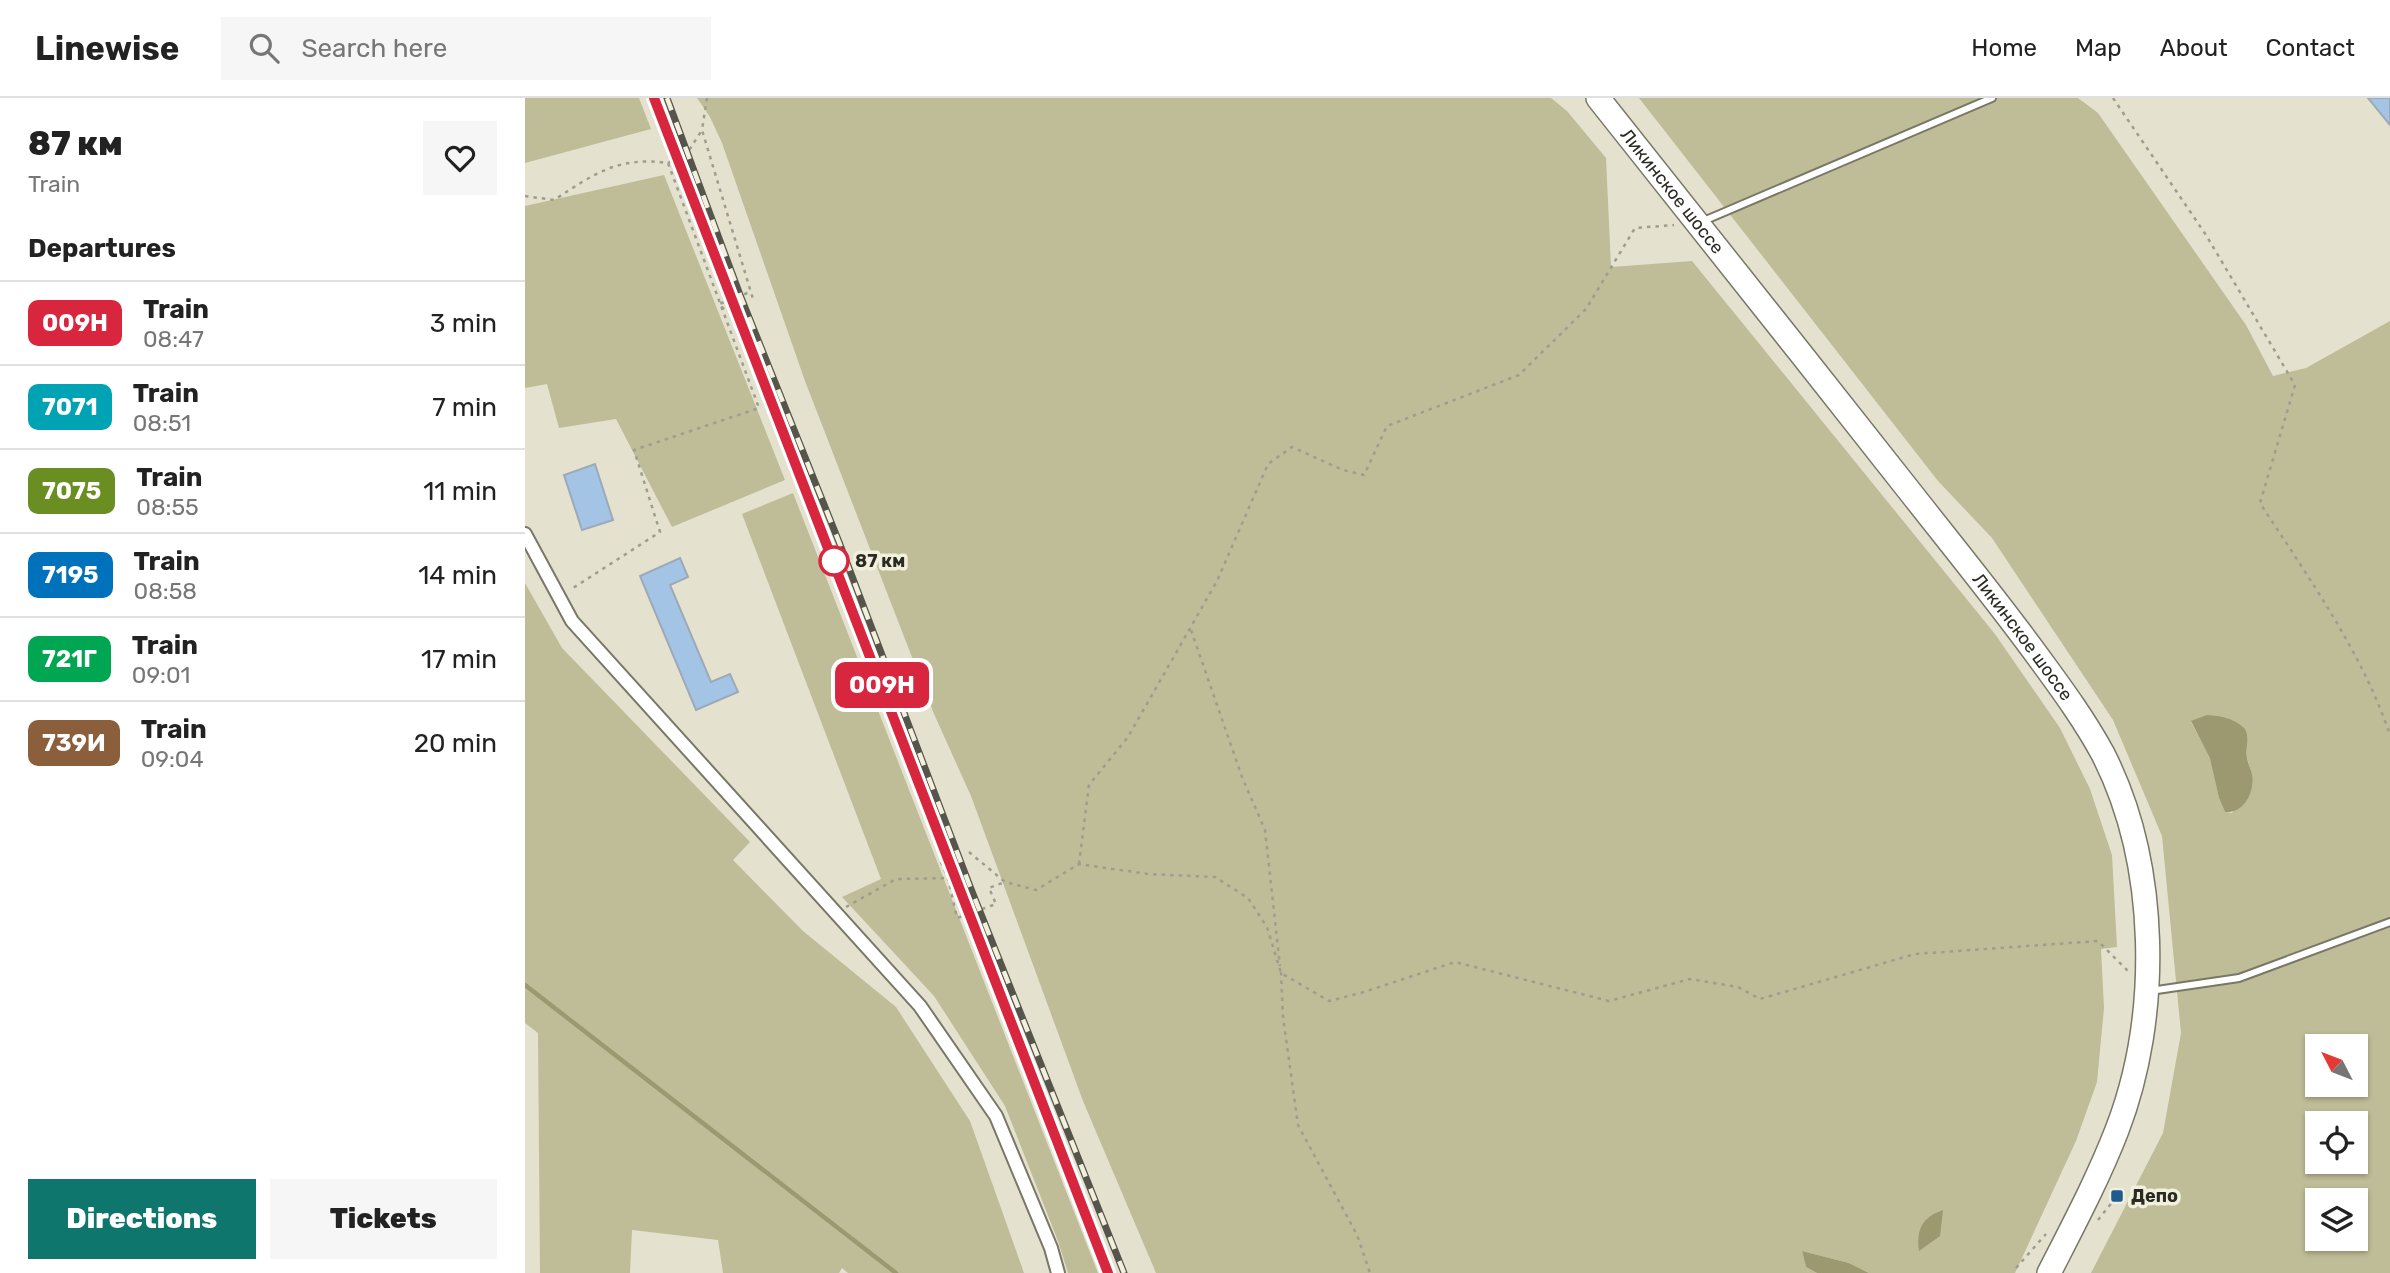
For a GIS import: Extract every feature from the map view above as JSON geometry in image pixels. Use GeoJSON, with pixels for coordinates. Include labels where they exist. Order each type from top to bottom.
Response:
{"type":"FeatureCollection","features":[{"type":"Feature","properties":{"kind":"highway","name":"Ликинское шоссе"},"geometry":{"type":"LineString","coordinates":[[1598,98],[2001,607],[2080,714],[2120,794],[2134,835],[2145,908],[2148,992],[2138,1059],[2118,1129],[2049,1273]]}},
{"type":"Feature","properties":{"kind":"street"},"geometry":{"type":"LineString","coordinates":[[525,534],[572,621],[920,1006],[996,1116],[1051,1248],[1058,1273]]}},
{"type":"Feature","properties":{"kind":"lane"},"geometry":{"type":"LineString","coordinates":[[1697,223],[1992,98]]}},
{"type":"Feature","properties":{"kind":"lane"},"geometry":{"type":"LineString","coordinates":[[2148,992],[2239,978],[2390,922]]}},
{"type":"Feature","properties":{"kind":"path"},"geometry":{"type":"LineString","coordinates":[[525,195],[554,200],[586,179],[622,162],[668,163],[688,152],[702,130],[707,98]]}},
{"type":"Feature","properties":{"kind":"path"},"geometry":{"type":"LineString","coordinates":[[2113,98],[2206,235],[2295,385],[2260,503],[2322,599],[2378,698],[2390,735]]}},
{"type":"Feature","properties":{"kind":"path"},"geometry":{"type":"LineString","coordinates":[[702,130],[753,299]]}},
{"type":"Feature","properties":{"kind":"path"},"geometry":{"type":"LineString","coordinates":[[559,597],[660,532],[634,450],[759,408],[668,163]]}},
{"type":"Feature","properties":{"kind":"path"},"geometry":{"type":"LineString","coordinates":[[1079,864],[1089,785],[1128,737],[1217,581],[1268,464],[1292,447],[1343,470],[1364,475],[1387,426],[1519,375],[1586,309],[1635,228],[1697,223]]}},
{"type":"Feature","properties":{"kind":"path"},"geometry":{"type":"LineString","coordinates":[[719,304],[750,292]]}},
{"type":"Feature","properties":{"kind":"path"},"geometry":{"type":"LineString","coordinates":[[719,304],[724,309]]}},
{"type":"Feature","properties":{"kind":"path"},"geometry":{"type":"LineString","coordinates":[[1190,629],[1242,777],[1265,830],[1281,973],[1283,1017],[1298,1125],[1357,1235],[1370,1273]]}},
{"type":"Feature","properties":{"kind":"path"},"geometry":{"type":"LineString","coordinates":[[969,852],[1005,882],[1036,890],[1079,864],[1148,874],[1215,877],[1248,898],[1267,927],[1281,973],[1329,1001],[1455,962],[1609,1001],[1690,979],[1738,987],[1760,999],[1915,954],[2098,941],[2148,992]]}},
{"type":"Feature","properties":{"kind":"path"},"geometry":{"type":"LineString","coordinates":[[941,862],[957,918],[996,904],[989,888],[1005,882]]}},
{"type":"Feature","properties":{"kind":"path"},"geometry":{"type":"LineString","coordinates":[[836,913],[896,879],[947,878]]}},
{"type":"Feature","properties":{"kind":"shaded area"},"geometry":{"type":"Polygon","coordinates":[[[525,98],[639,98],[651,129],[525,163],[525,98]]]}},
{"type":"Feature","properties":{"kind":"shaded area"},"geometry":{"type":"Polygon","coordinates":[[[697,98],[1551,98],[1567,111],[1606,158],[1611,267],[1692,261],[1995,634],[2060,728],[2090,789],[2112,855],[2117,947],[2101,949],[2104,1008],[2097,1082],[2076,1141],[2015,1273],[1869,1273],[1849,1263],[1802,1251],[1806,1267],[1817,1273],[1156,1273],[1083,1101],[971,796],[934,714],[805,381],[722,143],[710,117],[697,98]]]}},
{"type":"Feature","properties":{"kind":"shaded area"},"geometry":{"type":"Polygon","coordinates":[[[1639,98],[2078,98],[2098,113],[2246,325],[2273,376],[2306,368],[2390,321],[2390,1273],[2091,1273],[2163,1133],[2181,1033],[2162,836],[2113,720],[1992,538],[1938,481],[1639,98]],[[2191,722],[2211,758],[2219,798],[2225,812],[2232,813],[2252,774],[2247,758],[2247,735],[2191,722]]]}},
{"type":"Feature","properties":{"kind":"shaded area"},"geometry":{"type":"Polygon","coordinates":[[[664,175],[785,480],[672,527],[616,419],[559,428],[547,384],[525,388],[525,206],[664,175]]]}},
{"type":"Feature","properties":{"kind":"shaded area"},"geometry":{"type":"Polygon","coordinates":[[[793,493],[1098,1273],[1068,1273],[1005,1106],[934,996],[842,897],[881,879],[742,514],[793,493]]]}},
{"type":"Feature","properties":{"kind":"shaded area"},"geometry":{"type":"Polygon","coordinates":[[[525,583],[562,648],[750,842],[733,860],[803,931],[896,1007],[970,1121],[1024,1273],[848,1273],[842,1268],[839,1273],[723,1273],[718,1240],[632,1230],[630,1273],[540,1273],[538,1033],[525,1023],[525,583]]]}},
{"type":"Feature","properties":{"kind":"shaded area"},"geometry":{"type":"Polygon","coordinates":[[[2207,715],[2235,721],[2247,734],[2247,760],[2252,774],[2252,788],[2243,806],[2232,812],[2225,812],[2210,758],[2191,721],[2207,715]]]}},
{"type":"Feature","properties":{"kind":"shaded area"},"geometry":{"type":"Polygon","coordinates":[[[1943,1210],[1940,1236],[1919,1251],[1922,1225],[1930,1216],[1943,1210]]]}},
{"type":"Feature","properties":{"kind":"shaded area"},"geometry":{"type":"Polygon","coordinates":[[[1802,1251],[1849,1263],[1869,1273],[1817,1273],[1806,1267],[1802,1251]]]}},
{"type":"Feature","properties":{"kind":"building"},"geometry":{"type":"Polygon","coordinates":[[[2368,98],[2390,98],[2390,125],[2368,98]]]}},
{"type":"Feature","properties":{"kind":"building"},"geometry":{"type":"Polygon","coordinates":[[[595,464],[613,520],[582,530],[564,475],[595,464]]]}},
{"type":"Feature","properties":{"kind":"building"},"geometry":{"type":"Polygon","coordinates":[[[680,558],[688,577],[670,585],[711,682],[730,674],[738,692],[696,710],[640,576],[680,558]]]}},
{"type":"Feature","properties":{"kind":"waterway"},"geometry":{"type":"LineString","coordinates":[[525,985],[896,1273]]}},
{"type":"Feature","properties":{"kind":"railway"},"geometry":{"type":"LineString","coordinates":[[654,98],[725,284]]}},
{"type":"Feature","properties":{"kind":"railway"},"geometry":{"type":"LineString","coordinates":[[667,98],[740,295],[839,542],[971,889],[1124,1273]]}},
{"type":"Feature","properties":{"kind":"railway"},"geometry":{"type":"LineString","coordinates":[[756,362],[931,813]]}},
{"type":"Feature","properties":{"kind":"railway"},"geometry":{"type":"LineString","coordinates":[[968,907],[1108,1273]]}},
{"type":"Feature","properties":{"kind":"train","name":"009Н"},"geometry":{"type":"LineString","coordinates":[[654,98],[1108,1273]]}},
{"type":"Feature","properties":{"kind":"place","name":"87 км"},"geometry":{"type":"Point","coordinates":[834,561]}},
{"type":"Feature","properties":{"kind":"place","name":"Депо"},"geometry":{"type":"Point","coordinates":[2117,1196]}}]}
